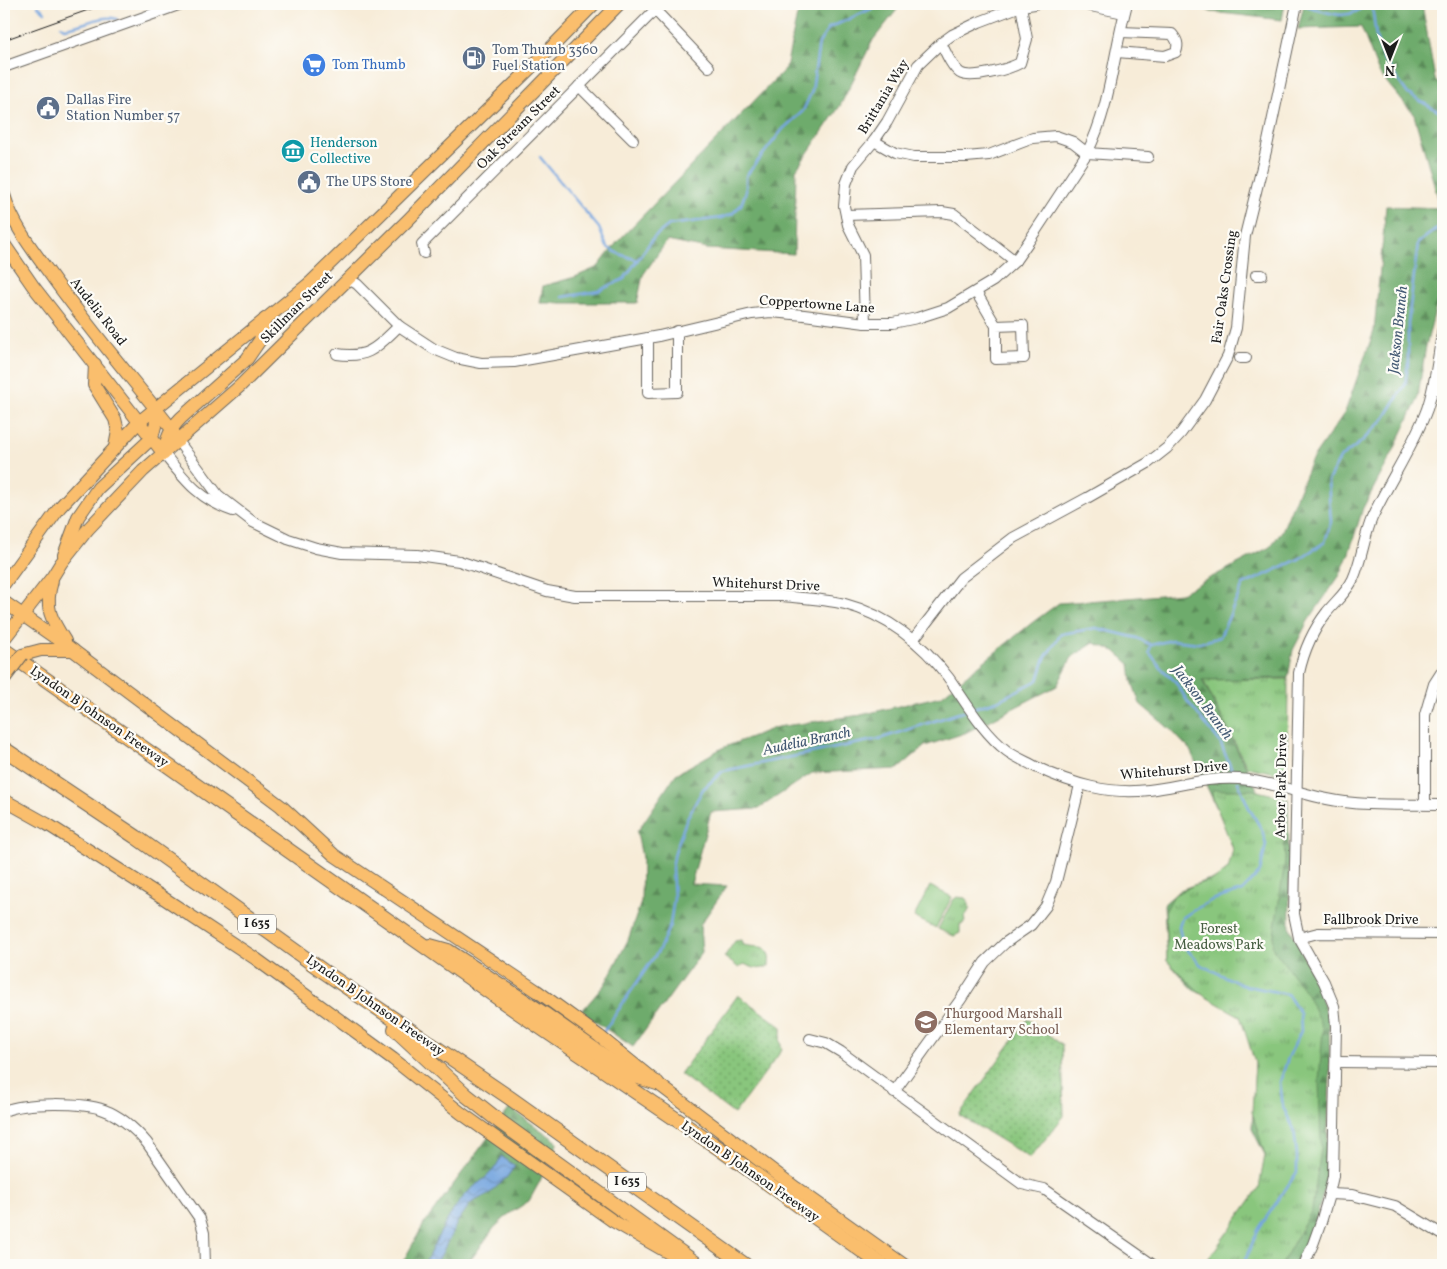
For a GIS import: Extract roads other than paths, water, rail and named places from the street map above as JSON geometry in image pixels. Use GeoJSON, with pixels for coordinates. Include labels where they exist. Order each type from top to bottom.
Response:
{"type":"FeatureCollection","features":[{"type":"Feature","properties":{"kind":"highway","name":"Lyndon B Johnson Freeway"},"geometry":{"type":"LineString","coordinates":[[4,642],[423,945],[720,1149],[882,1265]]}},
{"type":"Feature","properties":{"kind":"highway","name":"Lyndon B Johnson Freeway"},"geometry":{"type":"LineString","coordinates":[[4,749],[136,837],[745,1265]]}},
{"type":"Feature","properties":{"kind":"highway"},"geometry":{"type":"LineString","coordinates":[[423,945],[448,951],[535,1008],[629,1074],[657,1083]]}},
{"type":"Feature","properties":{"kind":"highway"},"geometry":{"type":"LineString","coordinates":[[364,999],[466,1095],[499,1122],[698,1265]]}},
{"type":"Feature","properties":{"kind":"main road","name":"Skillman Street"},"geometry":{"type":"LineString","coordinates":[[4,584],[60,507],[140,422],[310,283],[594,4]]}},
{"type":"Feature","properties":{"kind":"main road","name":"Skillman Street"},"geometry":{"type":"LineString","coordinates":[[4,642],[22,615],[88,529],[143,471],[240,386],[348,280],[619,4]]}},
{"type":"Feature","properties":{"kind":"main road","name":"Audelia Road"},"geometry":{"type":"LineString","coordinates":[[4,195],[17,226],[62,291],[156,408],[178,441]]}},
{"type":"Feature","properties":{"kind":"main road"},"geometry":{"type":"LineString","coordinates":[[4,244],[32,286],[164,454]]}},
{"type":"Feature","properties":{"kind":"main road"},"geometry":{"type":"LineString","coordinates":[[164,454],[171,428],[247,359],[260,340],[265,319]]}},
{"type":"Feature","properties":{"kind":"main road"},"geometry":{"type":"LineString","coordinates":[[95,364],[94,385],[115,418],[118,432],[115,447]]}},
{"type":"Feature","properties":{"kind":"main road"},"geometry":{"type":"LineString","coordinates":[[61,563],[70,533],[78,517],[98,488],[152,438],[156,422],[156,408]]}},
{"type":"Feature","properties":{"kind":"main road"},"geometry":{"type":"LineString","coordinates":[[53,576],[48,606],[50,616],[71,649]]}},
{"type":"Feature","properties":{"kind":"main road"},"geometry":{"type":"LineString","coordinates":[[4,602],[71,649],[281,806],[334,855],[600,1036],[657,1083],[796,1188],[904,1265]]}},
{"type":"Feature","properties":{"kind":"main road"},"geometry":{"type":"LineString","coordinates":[[4,679],[22,655],[40,650],[71,649]]}},
{"type":"Feature","properties":{"kind":"main road"},"geometry":{"type":"LineString","coordinates":[[4,800],[151,890],[256,959],[394,1059],[461,1113],[605,1215],[690,1265]]}},
{"type":"Feature","properties":{"kind":"street"},"geometry":{"type":"LineString","coordinates":[[4,67],[181,4]]}},
{"type":"Feature","properties":{"kind":"street","name":"Brittania Way"},"geometry":{"type":"LineString","coordinates":[[865,323],[863,255],[844,206],[846,184],[853,166],[874,142],[887,122],[918,65],[941,43],[969,27],[1021,6],[1035,4]]}},
{"type":"Feature","properties":{"kind":"street"},"geometry":{"type":"LineString","coordinates":[[1080,4],[1126,8]]}},
{"type":"Feature","properties":{"kind":"street"},"geometry":{"type":"LineString","coordinates":[[941,43],[954,68],[962,74],[973,76],[1011,68],[1020,63],[1026,39],[1021,6]]}},
{"type":"Feature","properties":{"kind":"street","name":"Fair Oaks Crossing"},"geometry":{"type":"LineString","coordinates":[[913,640],[961,578],[1013,538],[1096,494],[1148,463],[1167,448],[1181,433],[1205,400],[1228,356],[1236,328],[1245,236],[1266,151],[1297,6]]}},
{"type":"Feature","properties":{"kind":"street"},"geometry":{"type":"LineString","coordinates":[[658,7],[709,67]]}},
{"type":"Feature","properties":{"kind":"street","name":"Oak Stream Street"},"geometry":{"type":"LineString","coordinates":[[424,253],[422,244],[658,7]]}},
{"type":"Feature","properties":{"kind":"street","name":"Coppertowne Lane"},"geometry":{"type":"LineString","coordinates":[[348,280],[357,284],[399,326],[434,349],[456,358],[481,363],[514,362],[648,338],[752,314],[771,312],[865,323],[893,323],[948,308],[976,292],[1015,261],[1087,153],[1096,135],[1104,111],[1126,8]]}},
{"type":"Feature","properties":{"kind":"street"},"geometry":{"type":"LineString","coordinates":[[1117,52],[1164,56],[1176,52],[1178,47],[1177,40],[1172,34],[1121,32]]}},
{"type":"Feature","properties":{"kind":"street"},"geometry":{"type":"LineString","coordinates":[[579,86],[633,140]]}},
{"type":"Feature","properties":{"kind":"street"},"geometry":{"type":"LineString","coordinates":[[874,142],[895,153],[914,157],[966,157],[989,155],[1033,138],[1056,136],[1074,142],[1087,153],[1148,157]]}},
{"type":"Feature","properties":{"kind":"street"},"geometry":{"type":"LineString","coordinates":[[846,215],[942,212],[954,214],[1015,261]]}},
{"type":"Feature","properties":{"kind":"street"},"geometry":{"type":"LineString","coordinates":[[976,292],[996,326]]}},
{"type":"Feature","properties":{"kind":"street"},"geometry":{"type":"LineString","coordinates":[[337,354],[352,356],[365,354],[376,348],[399,326]]}},
{"type":"Feature","properties":{"kind":"street","name":"Arbor Park Drive"},"geometry":{"type":"LineString","coordinates":[[1304,1265],[1330,1194],[1334,1156],[1336,1062],[1334,1006],[1324,982],[1299,938],[1294,914],[1299,673],[1303,654],[1313,631],[1352,581],[1358,567],[1370,523],[1380,500],[1418,431],[1434,386],[1443,328]]}},
{"type":"Feature","properties":{"kind":"street"},"geometry":{"type":"LineString","coordinates":[[648,338],[648,393],[677,392],[677,331]]}},
{"type":"Feature","properties":{"kind":"street"},"geometry":{"type":"LineString","coordinates":[[1434,386],[1443,393]]}},
{"type":"Feature","properties":{"kind":"street","name":"Whitehurst Drive"},"geometry":{"type":"LineString","coordinates":[[178,441],[210,486],[238,512],[272,532],[316,548],[342,553],[417,555],[452,560],[547,591],[575,596],[782,596],[812,598],[846,604],[878,617],[913,640],[933,659],[985,729],[1007,751],[1065,780],[1080,785],[1104,790],[1148,790],[1203,779],[1238,779],[1272,784],[1328,799],[1360,803],[1443,804]]}},
{"type":"Feature","properties":{"kind":"street","name":"Whitehurst Drive"},"geometry":{"type":"LineString","coordinates":[[164,454],[201,496],[217,506],[238,512]]}},
{"type":"Feature","properties":{"kind":"street"},"geometry":{"type":"LineString","coordinates":[[1425,804],[1425,715],[1434,684],[1443,670]]}},
{"type":"Feature","properties":{"kind":"street"},"geometry":{"type":"LineString","coordinates":[[894,1092],[938,1032],[985,962],[1005,943],[1031,925],[1046,906],[1056,882],[1080,785]]}},
{"type":"Feature","properties":{"kind":"street","name":"Fallbrook Drive"},"geometry":{"type":"LineString","coordinates":[[1299,938],[1318,933],[1443,934]]}},
{"type":"Feature","properties":{"kind":"street"},"geometry":{"type":"LineString","coordinates":[[810,1039],[826,1042],[1022,1184],[1044,1189],[1153,1265]]}},
{"type":"Feature","properties":{"kind":"street"},"geometry":{"type":"LineString","coordinates":[[1336,1062],[1443,1063]]}},
{"type":"Feature","properties":{"kind":"street"},"geometry":{"type":"LineString","coordinates":[[4,1111],[10,1108],[33,1106],[76,1106],[104,1110],[121,1119],[137,1131],[147,1142],[200,1219],[204,1233],[205,1265]]}},
{"type":"Feature","properties":{"kind":"street"},"geometry":{"type":"LineString","coordinates":[[1330,1194],[1352,1195],[1395,1206],[1440,1233],[1443,1221]]}},
{"type":"Feature","properties":{"kind":"water"},"geometry":{"type":"Polygon","coordinates":[[[501,1156],[515,1166],[507,1177],[490,1193],[471,1203],[458,1221],[436,1265],[424,1265],[453,1211],[470,1190],[490,1174],[501,1156]]]}},
{"type":"Feature","properties":{"kind":"waterway"},"geometry":{"type":"LineString","coordinates":[[563,297],[598,291],[624,279],[654,237],[669,225],[721,218],[732,214],[741,205],[746,191],[746,176],[783,129],[803,111],[812,91],[819,43],[829,28],[882,4]]}},
{"type":"Feature","properties":{"kind":"waterway"},"geometry":{"type":"LineString","coordinates":[[1302,4],[1326,12],[1343,15],[1359,10],[1365,4]]}},
{"type":"Feature","properties":{"kind":"waterway","name":"Jackson Branch"},"geometry":{"type":"LineString","coordinates":[[1372,4],[1376,37],[1383,59],[1408,94],[1443,114]]}},
{"type":"Feature","properties":{"kind":"waterway"},"geometry":{"type":"LineString","coordinates":[[38,6],[45,12]]}},
{"type":"Feature","properties":{"kind":"waterway"},"geometry":{"type":"LineString","coordinates":[[61,26],[64,28],[70,27],[104,18],[117,19]]}},
{"type":"Feature","properties":{"kind":"waterway"},"geometry":{"type":"LineString","coordinates":[[540,157],[599,228],[607,247],[619,254],[637,260]]}},
{"type":"Feature","properties":{"kind":"waterway","name":"Jackson Branch"},"geometry":{"type":"LineString","coordinates":[[1234,775],[1220,742],[1188,702],[1175,681],[1162,669],[1149,652],[1151,645],[1172,640],[1199,643],[1220,637],[1243,585],[1299,559],[1325,542],[1331,522],[1328,481],[1340,458],[1361,442],[1384,419],[1405,385],[1408,364],[1408,323],[1418,243],[1443,226]]}},
{"type":"Feature","properties":{"kind":"waterway","name":"Audelia Branch"},"geometry":{"type":"LineString","coordinates":[[973,708],[997,701],[1038,680],[1045,658],[1061,634],[1096,628],[1137,638],[1151,645]]}},
{"type":"Feature","properties":{"kind":"waterway","name":"Audelia Branch"},"geometry":{"type":"LineString","coordinates":[[602,1034],[659,950],[670,925],[674,898],[672,868],[675,852],[687,818],[703,789],[723,771],[879,739],[968,710]]}},
{"type":"Feature","properties":{"kind":"waterway","name":"Jackson Branch"},"geometry":{"type":"LineString","coordinates":[[1238,782],[1249,808],[1262,830],[1266,844],[1260,872],[1242,891],[1212,900],[1182,918],[1179,927],[1183,945],[1201,965],[1242,985],[1287,994],[1300,1013],[1301,1031],[1288,1058],[1280,1082],[1283,1107],[1294,1129],[1297,1172],[1258,1230],[1243,1265]]}},
{"type":"Feature","properties":{"kind":"tram line"},"geometry":{"type":"LineString","coordinates":[[4,40],[105,4]]}},
{"type":"Feature","properties":{"kind":"place","name":"Tom Thumb 3560 Fuel Station"},"geometry":{"type":"Point","coordinates":[474,58]}},
{"type":"Feature","properties":{"kind":"place","name":"Tom Thumb"},"geometry":{"type":"Point","coordinates":[314,65]}},
{"type":"Feature","properties":{"kind":"place","name":"Dallas Fire Station Number 57"},"geometry":{"type":"Point","coordinates":[48,108]}},
{"type":"Feature","properties":{"kind":"place","name":"Henderson Collective"},"geometry":{"type":"Point","coordinates":[293,151]}},
{"type":"Feature","properties":{"kind":"place","name":"The UPS Store"},"geometry":{"type":"Point","coordinates":[309,182]}},
{"type":"Feature","properties":{"kind":"place","name":"Thurgood Marshall Elementary School"},"geometry":{"type":"Point","coordinates":[926,1022]}},
{"type":"Feature","properties":{"kind":"park label","name":"Forest Meadows Park"},"geometry":{"type":"Point","coordinates":[1219,938]}}]}
